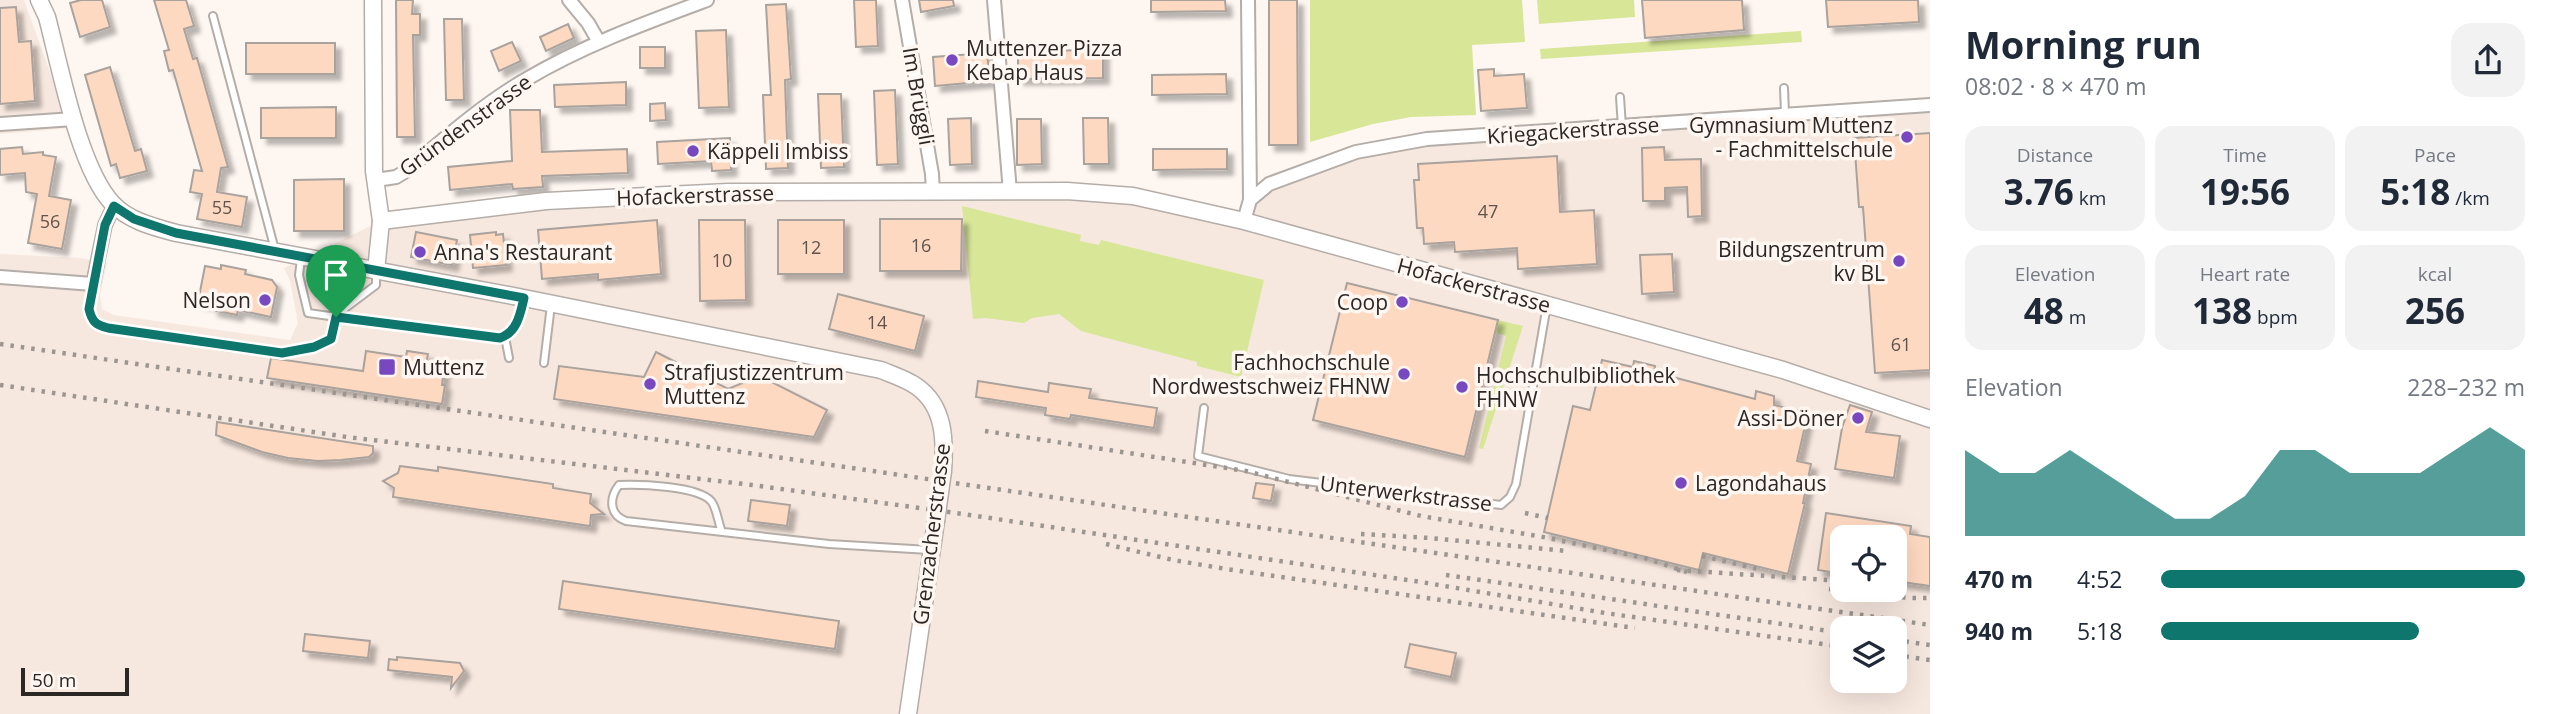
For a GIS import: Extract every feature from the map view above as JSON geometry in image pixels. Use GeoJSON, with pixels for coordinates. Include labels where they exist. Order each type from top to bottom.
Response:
{"type":"FeatureCollection","features":[{"type":"Feature","properties":{"kind":"street"},"geometry":{"type":"LineString","coordinates":[[0,277],[93,284],[105,225],[114,206],[95,178],[85,156],[47,17],[39,0]]}},
{"type":"Feature","properties":{"kind":"street"},"geometry":{"type":"LineString","coordinates":[[373,0],[376,180],[381,221],[376,271]]}},
{"type":"Feature","properties":{"kind":"street"},"geometry":{"type":"LineString","coordinates":[[569,0],[599,42]]}},
{"type":"Feature","properties":{"kind":"street","name":"Gründenstrasse"},"geometry":{"type":"LineString","coordinates":[[376,180],[396,177],[406,171],[494,100],[559,60],[707,0]]}},
{"type":"Feature","properties":{"kind":"street","name":"Im Brüggli"},"geometry":{"type":"LineString","coordinates":[[902,0],[933,192]]}},
{"type":"Feature","properties":{"kind":"street"},"geometry":{"type":"LineString","coordinates":[[994,0],[1010,192]]}},
{"type":"Feature","properties":{"kind":"street"},"geometry":{"type":"LineString","coordinates":[[1244,221],[1250,200],[1248,0]]}},
{"type":"Feature","properties":{"kind":"street","name":"Kriegackerstrasse"},"geometry":{"type":"LineString","coordinates":[[1250,200],[1269,184],[1356,152],[1427,139],[1930,105]]}},
{"type":"Feature","properties":{"kind":"street"},"geometry":{"type":"LineString","coordinates":[[0,124],[74,119]]}},
{"type":"Feature","properties":{"kind":"street","name":"Hofackerstrasse"},"geometry":{"type":"LineString","coordinates":[[381,221],[546,201],[728,192],[1067,191],[1125,195],[1244,221],[1546,305],[1821,382],[1930,419]]}},
{"type":"Feature","properties":{"kind":"street","name":"Grenzacherstrasse"},"geometry":{"type":"LineString","coordinates":[[114,206],[134,219],[176,233],[524,298],[881,370],[915,385],[937,410],[944,447],[943,471],[908,714]]}},
{"type":"Feature","properties":{"kind":"lane"},"geometry":{"type":"LineString","coordinates":[[213,16],[276,252]]}},
{"type":"Feature","properties":{"kind":"lane"},"geometry":{"type":"LineString","coordinates":[[1784,88],[1785,114]]}},
{"type":"Feature","properties":{"kind":"lane"},"geometry":{"type":"LineString","coordinates":[[1620,97],[1622,127]]}},
{"type":"Feature","properties":{"kind":"lane"},"geometry":{"type":"LineString","coordinates":[[301,257],[299,275],[308,313],[495,339],[505,337],[515,328],[524,298]]}},
{"type":"Feature","properties":{"kind":"lane"},"geometry":{"type":"LineString","coordinates":[[93,284],[89,309],[96,325],[227,347],[282,353],[314,347],[331,339],[336,317],[376,285],[376,271]]}},
{"type":"Feature","properties":{"kind":"lane"},"geometry":{"type":"LineString","coordinates":[[544,363],[551,305]]}},
{"type":"Feature","properties":{"kind":"lane","name":"Unterwerkstrasse"},"geometry":{"type":"LineString","coordinates":[[1204,408],[1198,456],[1289,479],[1501,505],[1510,497],[1516,484],[1546,305]]}},
{"type":"Feature","properties":{"kind":"lane"},"geometry":{"type":"LineString","coordinates":[[505,337],[509,358]]}},
{"type":"Feature","properties":{"kind":"lane"},"geometry":{"type":"LineString","coordinates":[[722,532],[714,504],[699,493],[638,484],[620,485],[615,491],[612,510],[617,518],[626,521],[722,532],[829,544],[931,550]]}},
{"type":"Feature","properties":{"kind":"shaded area"},"geometry":{"type":"Polygon","coordinates":[[[0,0],[24,0],[70,128],[0,134],[0,0]]]}},
{"type":"Feature","properties":{"kind":"shaded area"},"geometry":{"type":"Polygon","coordinates":[[[1930,105],[1930,714],[0,714],[0,254],[80,258],[107,263],[100,295],[102,309],[114,315],[290,340],[298,323],[290,281],[284,268],[381,221],[546,201],[1067,191],[1243,221],[1250,200],[1321,164],[1427,139],[1930,105]]]}},
{"type":"Feature","properties":{"kind":"green space"},"geometry":{"type":"Polygon","coordinates":[[[1310,0],[1522,0],[1525,42],[1472,45],[1476,115],[1411,117],[1373,124],[1310,142],[1310,0]]]}},
{"type":"Feature","properties":{"kind":"green space"},"geometry":{"type":"Polygon","coordinates":[[[1537,0],[1634,0],[1635,17],[1539,24],[1537,0]]]}},
{"type":"Feature","properties":{"kind":"green space"},"geometry":{"type":"Polygon","coordinates":[[[1801,31],[1802,42],[1541,59],[1540,49],[1801,31]]]}},
{"type":"Feature","properties":{"kind":"green space"},"geometry":{"type":"Polygon","coordinates":[[[962,206],[1081,235],[1080,241],[1099,245],[1101,240],[1264,280],[1241,377],[1197,366],[1197,362],[1081,331],[1059,314],[1032,318],[1024,323],[973,319],[962,206]]]}},
{"type":"Feature","properties":{"kind":"green space"},"geometry":{"type":"Polygon","coordinates":[[[1498,320],[1523,326],[1483,449],[1479,448],[1506,336],[1495,332],[1498,320]]]}},
{"type":"Feature","properties":{"kind":"building"},"geometry":{"type":"Polygon","coordinates":[[[102,0],[110,27],[80,37],[70,3],[102,0]]]}},
{"type":"Feature","properties":{"kind":"building"},"geometry":{"type":"Polygon","coordinates":[[[154,0],[186,0],[194,26],[184,29],[193,59],[197,58],[228,167],[221,168],[217,192],[247,197],[242,227],[197,219],[202,194],[190,192],[194,170],[202,171],[173,70],[169,71],[164,51],[169,50],[154,0]]]}},
{"type":"Feature","properties":{"kind":"building"},"geometry":{"type":"Polygon","coordinates":[[[396,0],[413,0],[412,14],[420,14],[420,35],[413,35],[415,137],[397,137],[396,0]]]}},
{"type":"Feature","properties":{"kind":"building"},"geometry":{"type":"Polygon","coordinates":[[[854,0],[876,0],[878,46],[856,47],[854,0]]]}},
{"type":"Feature","properties":{"kind":"building"},"geometry":{"type":"Polygon","coordinates":[[[919,0],[953,0],[954,6],[921,12],[919,0]]]}},
{"type":"Feature","properties":{"kind":"building"},"geometry":{"type":"Polygon","coordinates":[[[1151,0],[1225,0],[1226,11],[1151,12],[1151,0]]]}},
{"type":"Feature","properties":{"kind":"building"},"geometry":{"type":"Polygon","coordinates":[[[1269,0],[1297,0],[1298,145],[1269,145],[1269,0]]]}},
{"type":"Feature","properties":{"kind":"building"},"geometry":{"type":"Polygon","coordinates":[[[1642,0],[1742,0],[1744,30],[1645,38],[1642,0]]]}},
{"type":"Feature","properties":{"kind":"building"},"geometry":{"type":"Polygon","coordinates":[[[1826,0],[1918,0],[1919,22],[1828,27],[1826,0]]]}},
{"type":"Feature","properties":{"kind":"building"},"geometry":{"type":"Polygon","coordinates":[[[786,4],[791,79],[785,80],[788,168],[766,169],[763,95],[771,95],[766,5],[786,4]]]}},
{"type":"Feature","properties":{"kind":"building"},"geometry":{"type":"Polygon","coordinates":[[[16,7],[19,42],[31,41],[35,101],[0,104],[0,8],[16,7]]]}},
{"type":"Feature","properties":{"kind":"building"},"geometry":{"type":"Polygon","coordinates":[[[444,19],[462,19],[464,100],[446,100],[444,19]]]}},
{"type":"Feature","properties":{"kind":"building"},"geometry":{"type":"Polygon","coordinates":[[[568,24],[574,38],[546,51],[540,37],[568,24]]]}},
{"type":"Feature","properties":{"kind":"building"},"geometry":{"type":"Polygon","coordinates":[[[726,30],[729,107],[699,108],[696,31],[726,30]]]}},
{"type":"Feature","properties":{"kind":"building"},"geometry":{"type":"Polygon","coordinates":[[[512,42],[521,61],[499,71],[491,51],[512,42]]]}},
{"type":"Feature","properties":{"kind":"building"},"geometry":{"type":"Polygon","coordinates":[[[246,43],[335,43],[335,74],[246,74],[246,43]]]}},
{"type":"Feature","properties":{"kind":"building"},"geometry":{"type":"Polygon","coordinates":[[[640,47],[665,47],[665,68],[640,68],[640,47]]]}},
{"type":"Feature","properties":{"kind":"building"},"geometry":{"type":"Polygon","coordinates":[[[1103,50],[1103,78],[1018,79],[1018,51],[1103,50]]]}},
{"type":"Feature","properties":{"kind":"building"},"geometry":{"type":"Polygon","coordinates":[[[987,53],[990,81],[935,86],[933,57],[987,53]]]}},
{"type":"Feature","properties":{"kind":"building"},"geometry":{"type":"Polygon","coordinates":[[[110,67],[135,151],[141,149],[147,171],[120,178],[116,164],[111,166],[85,75],[110,67]]]}},
{"type":"Feature","properties":{"kind":"building"},"geometry":{"type":"Polygon","coordinates":[[[1494,69],[1494,76],[1524,74],[1527,108],[1481,111],[1478,70],[1494,69]]]}},
{"type":"Feature","properties":{"kind":"building"},"geometry":{"type":"Polygon","coordinates":[[[1226,74],[1227,94],[1152,95],[1152,75],[1226,74]]]}},
{"type":"Feature","properties":{"kind":"building"},"geometry":{"type":"Polygon","coordinates":[[[626,82],[626,105],[555,107],[554,85],[626,82]]]}},
{"type":"Feature","properties":{"kind":"building"},"geometry":{"type":"Polygon","coordinates":[[[895,90],[898,164],[877,165],[874,91],[895,90]]]}},
{"type":"Feature","properties":{"kind":"building"},"geometry":{"type":"Polygon","coordinates":[[[818,94],[841,94],[844,167],[821,168],[818,94]]]}},
{"type":"Feature","properties":{"kind":"building"},"geometry":{"type":"Polygon","coordinates":[[[665,103],[666,120],[650,121],[650,104],[665,103]]]}},
{"type":"Feature","properties":{"kind":"building"},"geometry":{"type":"Polygon","coordinates":[[[336,107],[336,138],[261,138],[261,108],[336,107]]]}},
{"type":"Feature","properties":{"kind":"building"},"geometry":{"type":"Polygon","coordinates":[[[510,110],[540,110],[542,152],[627,149],[628,173],[542,176],[543,187],[513,189],[512,184],[450,190],[448,167],[512,161],[510,110]]]}},
{"type":"Feature","properties":{"kind":"building"},"geometry":{"type":"Polygon","coordinates":[[[971,118],[972,164],[950,165],[948,119],[971,118]]]}},
{"type":"Feature","properties":{"kind":"building"},"geometry":{"type":"Polygon","coordinates":[[[1083,118],[1108,118],[1109,164],[1084,164],[1083,118]]]}},
{"type":"Feature","properties":{"kind":"building"},"geometry":{"type":"Polygon","coordinates":[[[1017,119],[1041,119],[1042,164],[1017,165],[1017,119]]]}},
{"type":"Feature","properties":{"kind":"building","name":"Bildungszentrum kv BL"},"geometry":{"type":"Polygon","coordinates":[[[1930,133],[1930,370],[1875,373],[1863,207],[1859,207],[1854,138],[1930,133]]]}},
{"type":"Feature","properties":{"kind":"building"},"geometry":{"type":"Polygon","coordinates":[[[730,138],[731,170],[712,171],[711,161],[658,164],[657,142],[730,138]]]}},
{"type":"Feature","properties":{"kind":"building"},"geometry":{"type":"Polygon","coordinates":[[[22,147],[23,154],[43,152],[43,155],[56,157],[49,196],[71,200],[62,249],[28,243],[37,194],[26,192],[25,173],[0,175],[0,149],[22,147]]]}},
{"type":"Feature","properties":{"kind":"building"},"geometry":{"type":"Polygon","coordinates":[[[1664,147],[1665,160],[1701,159],[1702,216],[1688,217],[1687,187],[1665,188],[1665,201],[1643,201],[1642,148],[1664,147]]]}},
{"type":"Feature","properties":{"kind":"building"},"geometry":{"type":"Polygon","coordinates":[[[1153,149],[1227,149],[1227,169],[1153,170],[1153,149]]]}},
{"type":"Feature","properties":{"kind":"building"},"geometry":{"type":"Polygon","coordinates":[[[1557,156],[1560,212],[1594,210],[1597,264],[1518,269],[1517,248],[1455,252],[1454,242],[1424,244],[1423,228],[1417,228],[1414,180],[1419,180],[1418,164],[1557,156]]]}},
{"type":"Feature","properties":{"kind":"building"},"geometry":{"type":"Polygon","coordinates":[[[344,179],[344,231],[294,231],[294,180],[344,179]]]}},
{"type":"Feature","properties":{"kind":"building"},"geometry":{"type":"Polygon","coordinates":[[[880,219],[962,219],[961,271],[880,271],[880,219]]]}},
{"type":"Feature","properties":{"kind":"building"},"geometry":{"type":"Polygon","coordinates":[[[657,220],[661,274],[598,280],[598,274],[542,279],[538,230],[657,220]]]}},
{"type":"Feature","properties":{"kind":"building"},"geometry":{"type":"Polygon","coordinates":[[[699,220],[745,220],[746,300],[700,301],[699,220]]]}},
{"type":"Feature","properties":{"kind":"building"},"geometry":{"type":"Polygon","coordinates":[[[778,220],[844,220],[844,274],[778,274],[778,220]]]}},
{"type":"Feature","properties":{"kind":"building"},"geometry":{"type":"Polygon","coordinates":[[[416,232],[457,240],[452,265],[411,257],[416,232]]]}},
{"type":"Feature","properties":{"kind":"building"},"geometry":{"type":"Polygon","coordinates":[[[496,232],[496,235],[503,234],[506,265],[473,268],[470,235],[496,232]]]}},
{"type":"Feature","properties":{"kind":"building"},"geometry":{"type":"Polygon","coordinates":[[[1672,254],[1674,292],[1642,294],[1640,255],[1672,254]]]}},
{"type":"Feature","properties":{"kind":"building"},"geometry":{"type":"Polygon","coordinates":[[[221,265],[246,270],[245,274],[272,280],[277,287],[271,317],[238,310],[237,315],[212,310],[213,305],[198,302],[205,266],[221,269],[221,265]]]}},
{"type":"Feature","properties":{"kind":"building","name":"Fachhochschule Nordwestschweiz FHNW"},"geometry":{"type":"Polygon","coordinates":[[[1347,283],[1498,320],[1465,457],[1313,420],[1347,283]]]}},
{"type":"Feature","properties":{"kind":"building"},"geometry":{"type":"Polygon","coordinates":[[[838,294],[924,316],[915,351],[829,329],[838,294]]]}},
{"type":"Feature","properties":{"kind":"building"},"geometry":{"type":"Polygon","coordinates":[[[366,351],[406,357],[407,351],[428,354],[426,365],[444,367],[442,404],[267,378],[271,358],[363,371],[366,351]]]}},
{"type":"Feature","properties":{"kind":"building"},"geometry":{"type":"Polygon","coordinates":[[[656,352],[728,389],[760,376],[827,410],[814,437],[554,399],[559,366],[644,377],[656,352]]]}},
{"type":"Feature","properties":{"kind":"building","name":"Lagondahaus"},"geometry":{"type":"Polygon","coordinates":[[[1602,360],[1633,367],[1634,361],[1655,366],[1654,372],[1755,399],[1756,391],[1774,396],[1774,405],[1808,413],[1797,461],[1811,464],[1805,503],[1788,574],[1703,553],[1699,570],[1544,532],[1573,406],[1590,410],[1602,360]]]}},
{"type":"Feature","properties":{"kind":"building"},"geometry":{"type":"Polygon","coordinates":[[[978,381],[1048,392],[1049,383],[1091,389],[1089,398],[1157,408],[1154,428],[1071,415],[1070,419],[1045,415],[1046,408],[976,397],[978,381]]]}},
{"type":"Feature","properties":{"kind":"building"},"geometry":{"type":"Polygon","coordinates":[[[1850,405],[1872,412],[1866,432],[1900,436],[1894,478],[1835,469],[1842,428],[1850,405]]]}},
{"type":"Feature","properties":{"kind":"building"},"geometry":{"type":"Polygon","coordinates":[[[217,422],[373,446],[373,453],[369,457],[341,460],[288,458],[262,452],[216,435],[217,422]]]}},
{"type":"Feature","properties":{"kind":"building"},"geometry":{"type":"Polygon","coordinates":[[[400,466],[438,471],[438,467],[553,484],[553,488],[591,494],[590,503],[604,514],[591,515],[590,526],[393,497],[394,488],[383,481],[398,473],[400,466]]]}},
{"type":"Feature","properties":{"kind":"building"},"geometry":{"type":"Polygon","coordinates":[[[1256,483],[1274,485],[1271,501],[1253,498],[1256,483]]]}},
{"type":"Feature","properties":{"kind":"building"},"geometry":{"type":"Polygon","coordinates":[[[751,500],[790,505],[787,526],[748,521],[751,500]]]}},
{"type":"Feature","properties":{"kind":"building"},"geometry":{"type":"Polygon","coordinates":[[[1826,513],[1904,525],[1830,525],[1830,572],[1818,570],[1826,513]]]}},
{"type":"Feature","properties":{"kind":"building"},"geometry":{"type":"Polygon","coordinates":[[[1907,525],[1911,526],[1910,534],[1930,537],[1930,586],[1907,583],[1907,525]]]}},
{"type":"Feature","properties":{"kind":"building"},"geometry":{"type":"Polygon","coordinates":[[[563,581],[839,621],[835,649],[559,609],[563,581]]]}},
{"type":"Feature","properties":{"kind":"building"},"geometry":{"type":"Polygon","coordinates":[[[305,634],[370,641],[368,658],[303,651],[305,634]]]}},
{"type":"Feature","properties":{"kind":"building"},"geometry":{"type":"Polygon","coordinates":[[[1410,644],[1456,653],[1451,677],[1405,667],[1410,644]]]}},
{"type":"Feature","properties":{"kind":"building"},"geometry":{"type":"Polygon","coordinates":[[[397,657],[460,663],[464,671],[451,688],[452,677],[388,670],[389,659],[397,660],[397,657]]]}},
{"type":"Feature","properties":{"kind":"railway"},"geometry":{"type":"LineString","coordinates":[[0,344],[1930,625]]}},
{"type":"Feature","properties":{"kind":"railway"},"geometry":{"type":"LineString","coordinates":[[0,385],[347,437],[752,485],[956,513],[1830,645]]}},
{"type":"Feature","properties":{"kind":"railway"},"geometry":{"type":"LineString","coordinates":[[985,431],[1246,471],[1421,516],[1645,558],[1687,572]]}},
{"type":"Feature","properties":{"kind":"railway"},"geometry":{"type":"LineString","coordinates":[[1525,513],[1548,518]]}},
{"type":"Feature","properties":{"kind":"railway"},"geometry":{"type":"LineString","coordinates":[[1361,534],[1567,551]]}},
{"type":"Feature","properties":{"kind":"railway"},"geometry":{"type":"LineString","coordinates":[[1106,544],[1226,569],[1635,628]]}},
{"type":"Feature","properties":{"kind":"railway"},"geometry":{"type":"LineString","coordinates":[[1702,556],[1758,569]]}},
{"type":"Feature","properties":{"kind":"railway"},"geometry":{"type":"LineString","coordinates":[[1677,570],[1830,580]]}},
{"type":"Feature","properties":{"kind":"railway"},"geometry":{"type":"LineString","coordinates":[[1446,575],[1830,631]]}},
{"type":"Feature","properties":{"kind":"railway"},"geometry":{"type":"LineString","coordinates":[[1829,589],[1930,598]]}},
{"type":"Feature","properties":{"kind":"railway"},"geometry":{"type":"LineString","coordinates":[[1907,642],[1930,645]]}},
{"type":"Feature","properties":{"kind":"railway"},"geometry":{"type":"LineString","coordinates":[[1907,657],[1930,660]]}},
{"type":"Feature","properties":{"kind":"place","name":"Muttenzer Pizza Kebap Haus"},"geometry":{"type":"Point","coordinates":[952,60]}},
{"type":"Feature","properties":{"kind":"place","name":"Gymnasium Muttenz - Fachmittelschule"},"geometry":{"type":"Point","coordinates":[1907,137]}},
{"type":"Feature","properties":{"kind":"place","name":"Käppeli Imbiss"},"geometry":{"type":"Point","coordinates":[693,151]}},
{"type":"Feature","properties":{"kind":"place","name":"Anna's Restaurant"},"geometry":{"type":"Point","coordinates":[420,252]}},
{"type":"Feature","properties":{"kind":"place","name":"Bildungszentrum kv BL"},"geometry":{"type":"Point","coordinates":[1899,261]}},
{"type":"Feature","properties":{"kind":"place","name":"Nelson"},"geometry":{"type":"Point","coordinates":[265,300]}},
{"type":"Feature","properties":{"kind":"place","name":"Coop"},"geometry":{"type":"Point","coordinates":[1402,302]}},
{"type":"Feature","properties":{"kind":"place","name":"Muttenz"},"geometry":{"type":"Point","coordinates":[387,367]}},
{"type":"Feature","properties":{"kind":"place","name":"Fachhochschule Nordwestschweiz FHNW"},"geometry":{"type":"Point","coordinates":[1404,374]}},
{"type":"Feature","properties":{"kind":"place","name":"Strafjustizzentrum Muttenz"},"geometry":{"type":"Point","coordinates":[650,384]}},
{"type":"Feature","properties":{"kind":"place","name":"Hochschulbibliothek FHNW"},"geometry":{"type":"Point","coordinates":[1462,387]}},
{"type":"Feature","properties":{"kind":"place","name":"Assi-Döner"},"geometry":{"type":"Point","coordinates":[1858,418]}},
{"type":"Feature","properties":{"kind":"place","name":"Lagondahaus"},"geometry":{"type":"Point","coordinates":[1681,483]}},
{"type":"Feature","properties":{"kind":"route"},"geometry":{"type":"LineString","coordinates":[[114,206],[134,219],[176,233],[524,298],[515,328],[505,337],[495,339],[336,317],[331,339],[314,347],[282,353],[227,347],[96,325],[89,309],[105,225],[114,206]]}}]}
